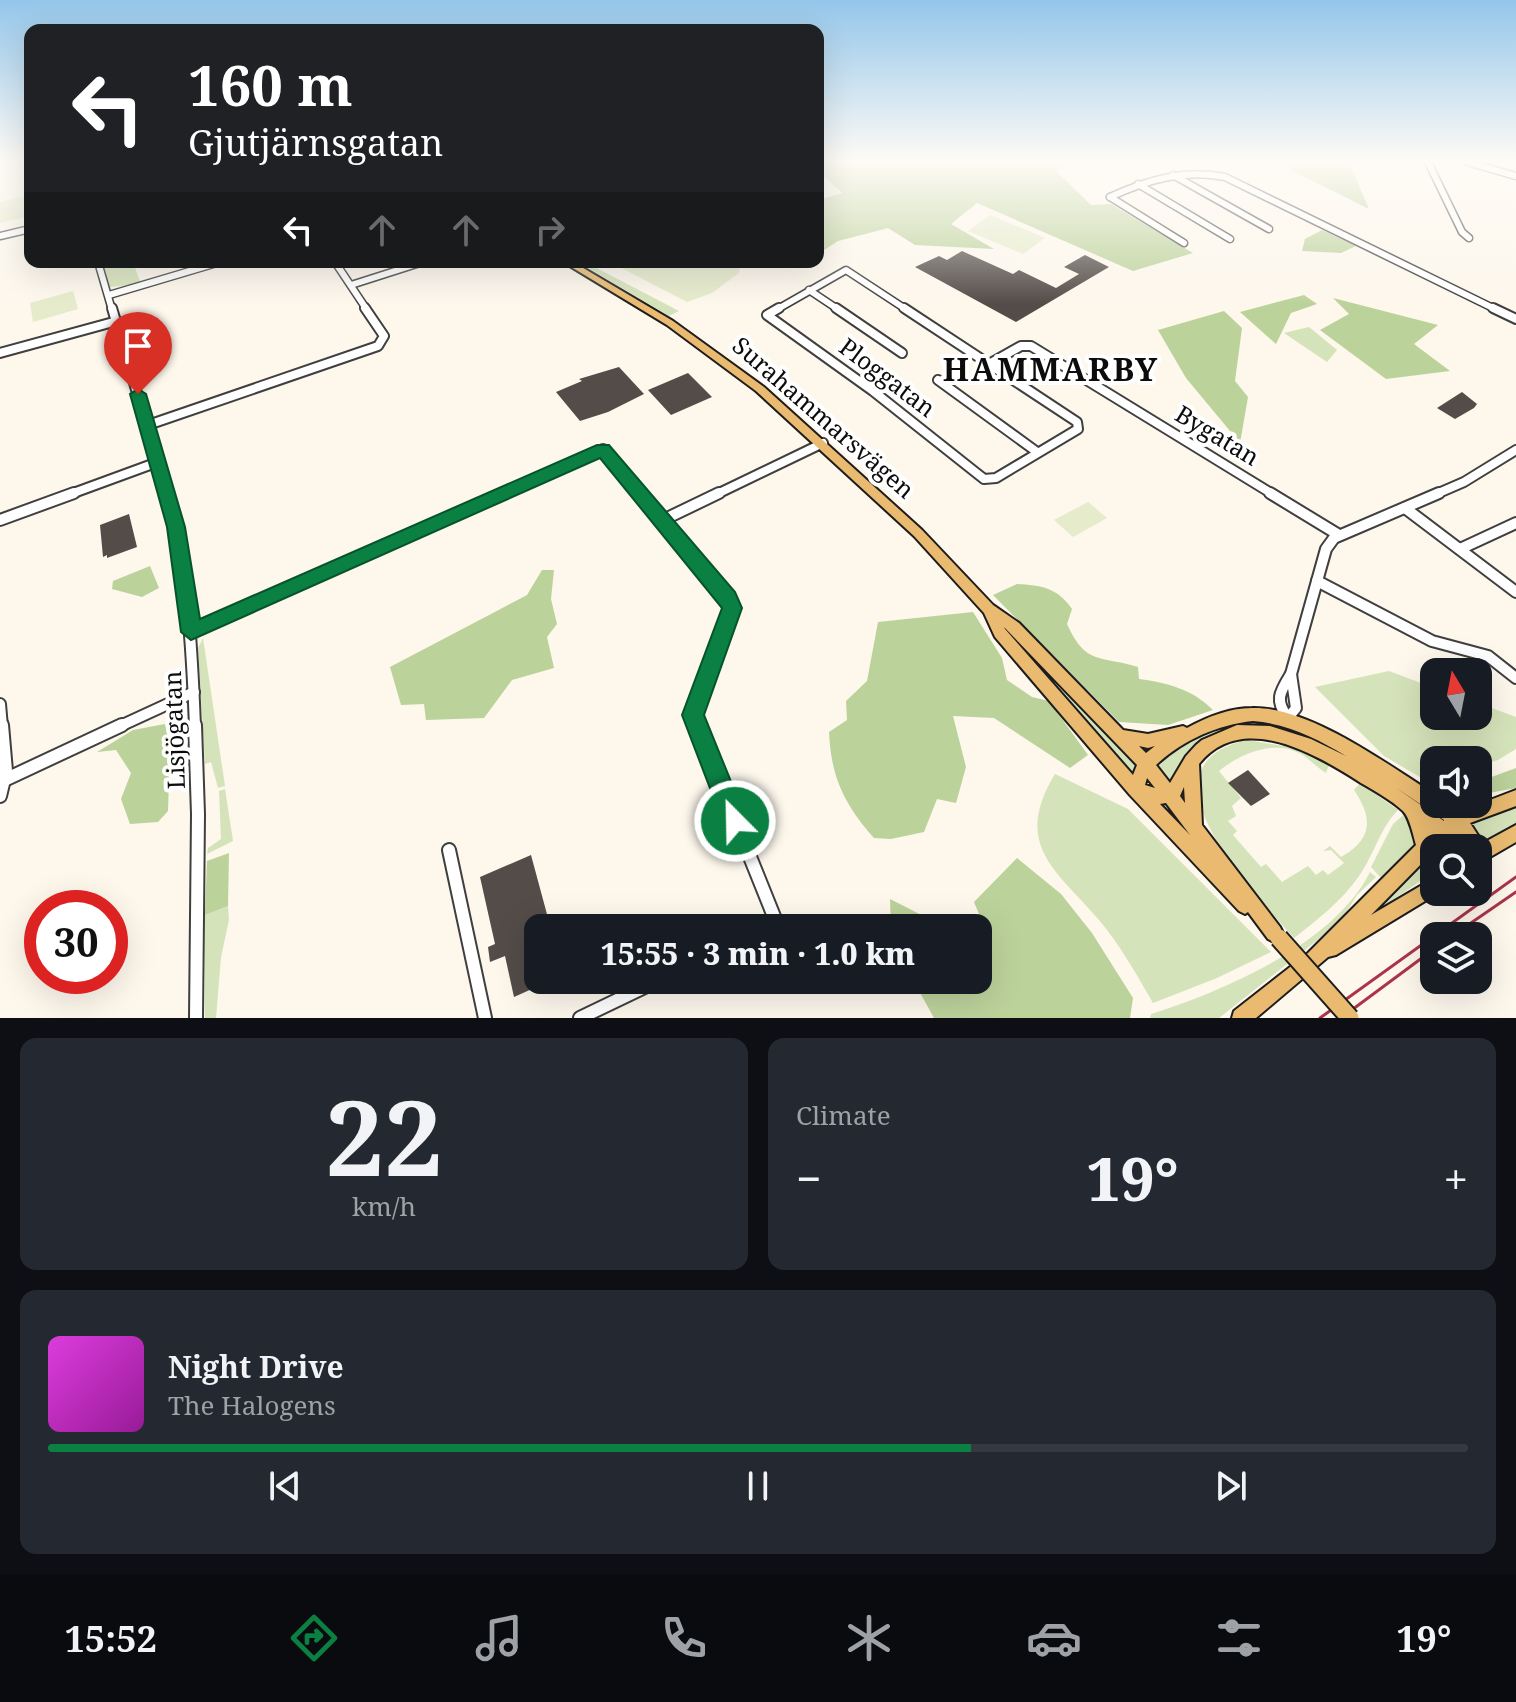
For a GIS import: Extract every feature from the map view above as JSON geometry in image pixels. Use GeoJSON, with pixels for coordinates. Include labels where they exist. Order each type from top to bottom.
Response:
{"type":"FeatureCollection","features":[{"type":"Feature","properties":{"kind":"main road","name":"Surahammarsvägen"},"geometry":{"type":"LineString","coordinates":[[577,268],[670,323],[760,389],[823,443],[918,533],[988,609],[1014,627],[1146,764],[1277,936]]}},
{"type":"Feature","properties":{"kind":"main road","name":"Surahammarsvägen"},"geometry":{"type":"LineString","coordinates":[[988,609],[1000,633],[1136,790],[1277,936]]}},
{"type":"Feature","properties":{"kind":"main road"},"geometry":{"type":"LineString","coordinates":[[1119,736],[1148,741],[1242,714],[1288,718],[1312,727],[1411,810],[1445,834]]}},
{"type":"Feature","properties":{"kind":"main road"},"geometry":{"type":"LineString","coordinates":[[1288,718],[1290,736]]}},
{"type":"Feature","properties":{"kind":"main road"},"geometry":{"type":"LineString","coordinates":[[1197,729],[1140,769],[1136,790],[1158,797],[1171,795],[1206,745],[1220,737],[1254,730],[1290,736],[1355,762],[1420,795]]}},
{"type":"Feature","properties":{"kind":"main road"},"geometry":{"type":"LineString","coordinates":[[1191,764],[1194,824]]}},
{"type":"Feature","properties":{"kind":"main road"},"geometry":{"type":"LineString","coordinates":[[1441,832],[1458,820],[1516,798]]}},
{"type":"Feature","properties":{"kind":"main road"},"geometry":{"type":"LineString","coordinates":[[1411,810],[1420,834]]}},
{"type":"Feature","properties":{"kind":"main road"},"geometry":{"type":"LineString","coordinates":[[1455,818],[1467,834]]}},
{"type":"Feature","properties":{"kind":"main road"},"geometry":{"type":"LineString","coordinates":[[1492,844],[1516,833]]}},
{"type":"Feature","properties":{"kind":"main road"},"geometry":{"type":"LineString","coordinates":[[1241,1018],[1314,959],[1420,852]]}},
{"type":"Feature","properties":{"kind":"main road"},"geometry":{"type":"LineString","coordinates":[[1314,959],[1420,895]]}},
{"type":"Feature","properties":{"kind":"main road"},"geometry":{"type":"LineString","coordinates":[[1277,936],[1350,1018]]}},
{"type":"Feature","properties":{"kind":"street"},"geometry":{"type":"LineString","coordinates":[[1130,210],[1184,243]]}},
{"type":"Feature","properties":{"kind":"street"},"geometry":{"type":"LineString","coordinates":[[1181,210],[1230,239]]}},
{"type":"Feature","properties":{"kind":"street"},"geometry":{"type":"LineString","coordinates":[[1234,210],[1269,229]]}},
{"type":"Feature","properties":{"kind":"street"},"geometry":{"type":"LineString","coordinates":[[1289,210],[1516,319]]}},
{"type":"Feature","properties":{"kind":"street"},"geometry":{"type":"LineString","coordinates":[[1451,210],[1462,232],[1469,238]]}},
{"type":"Feature","properties":{"kind":"street"},"geometry":{"type":"LineString","coordinates":[[0,236],[24,230]]}},
{"type":"Feature","properties":{"kind":"street","name":"Lisjögatan"},"geometry":{"type":"LineString","coordinates":[[100,268],[176,527],[191,632],[198,814],[196,1018]]}},
{"type":"Feature","properties":{"kind":"street"},"geometry":{"type":"LineString","coordinates":[[109,295],[200,268]]}},
{"type":"Feature","properties":{"kind":"street"},"geometry":{"type":"LineString","coordinates":[[148,428],[378,346],[384,336],[339,268]]}},
{"type":"Feature","properties":{"kind":"street"},"geometry":{"type":"LineString","coordinates":[[351,285],[404,268]]}},
{"type":"Feature","properties":{"kind":"street"},"geometry":{"type":"LineString","coordinates":[[902,353],[809,290],[845,271],[1078,425],[1037,452],[938,380]]}},
{"type":"Feature","properties":{"kind":"street","name":"Ploggatan"},"geometry":{"type":"LineString","coordinates":[[809,290],[767,313],[981,478],[996,478],[1037,452]]}},
{"type":"Feature","properties":{"kind":"street"},"geometry":{"type":"LineString","coordinates":[[0,353],[116,318]]}},
{"type":"Feature","properties":{"kind":"street","name":"Bygatan"},"geometry":{"type":"LineString","coordinates":[[989,364],[1021,346],[1031,346],[1339,535]]}},
{"type":"Feature","properties":{"kind":"street"},"geometry":{"type":"LineString","coordinates":[[663,520],[823,443]]}},
{"type":"Feature","properties":{"kind":"street"},"geometry":{"type":"LineString","coordinates":[[191,632],[603,449],[728,597],[732,608],[693,715],[773,914]]}},
{"type":"Feature","properties":{"kind":"street"},"geometry":{"type":"LineString","coordinates":[[1291,674],[1296,708],[1288,718],[1277,701],[1291,674],[1326,549],[1339,535],[1464,482],[1516,450]]}},
{"type":"Feature","properties":{"kind":"street"},"geometry":{"type":"LineString","coordinates":[[0,520],[158,462]]}},
{"type":"Feature","properties":{"kind":"street"},"geometry":{"type":"LineString","coordinates":[[1405,508],[1516,592]]}},
{"type":"Feature","properties":{"kind":"street"},"geometry":{"type":"LineString","coordinates":[[1460,549],[1516,523]]}},
{"type":"Feature","properties":{"kind":"street"},"geometry":{"type":"LineString","coordinates":[[1317,581],[1432,641],[1488,656],[1516,678]]}},
{"type":"Feature","properties":{"kind":"street"},"geometry":{"type":"LineString","coordinates":[[2,781],[194,692]]}},
{"type":"Feature","properties":{"kind":"street"},"geometry":{"type":"LineString","coordinates":[[0,704],[6,771],[0,796]]}},
{"type":"Feature","properties":{"kind":"street"},"geometry":{"type":"LineString","coordinates":[[449,850],[485,1018]]}},
{"type":"Feature","properties":{"kind":"street"},"geometry":{"type":"LineString","coordinates":[[580,1018],[630,994]]}},
{"type":"Feature","properties":{"kind":"green space"},"geometry":{"type":"Polygon","coordinates":[[[0,210],[24,210],[24,217],[0,223],[0,210]]]}},
{"type":"Feature","properties":{"kind":"green space"},"geometry":{"type":"Polygon","coordinates":[[[824,210],[969,210],[951,224],[994,249],[915,245],[888,228],[838,241],[824,250],[824,210]]]}},
{"type":"Feature","properties":{"kind":"green space"},"geometry":{"type":"Polygon","coordinates":[[[992,210],[1120,210],[1193,253],[1133,271],[992,210]]]}},
{"type":"Feature","properties":{"kind":"green space"},"geometry":{"type":"Polygon","coordinates":[[[990,215],[1045,238],[1023,254],[968,231],[990,215]]]}},
{"type":"Feature","properties":{"kind":"green space"},"geometry":{"type":"Polygon","coordinates":[[[1322,230],[1356,246],[1341,253],[1302,251],[1305,239],[1322,230]]]}},
{"type":"Feature","properties":{"kind":"green space"},"geometry":{"type":"Polygon","coordinates":[[[103,268],[135,268],[141,284],[110,287],[103,268]]]}},
{"type":"Feature","properties":{"kind":"green space"},"geometry":{"type":"Polygon","coordinates":[[[588,268],[597,268],[679,311],[669,316],[588,268]]]}},
{"type":"Feature","properties":{"kind":"green space"},"geometry":{"type":"Polygon","coordinates":[[[622,268],[740,268],[739,273],[712,293],[687,302],[622,268]]]}},
{"type":"Feature","properties":{"kind":"green space"},"geometry":{"type":"Polygon","coordinates":[[[73,291],[78,309],[33,322],[30,303],[73,291]]]}},
{"type":"Feature","properties":{"kind":"green space"},"geometry":{"type":"Polygon","coordinates":[[[1304,295],[1317,304],[1291,313],[1276,344],[1240,312],[1304,295]]]}},
{"type":"Feature","properties":{"kind":"green space"},"geometry":{"type":"Polygon","coordinates":[[[1333,298],[1438,325],[1414,344],[1450,371],[1386,379],[1320,330],[1349,314],[1333,298]]]}},
{"type":"Feature","properties":{"kind":"green space"},"geometry":{"type":"Polygon","coordinates":[[[1224,311],[1242,328],[1235,381],[1248,397],[1240,443],[1186,378],[1158,330],[1224,311]]]}},
{"type":"Feature","properties":{"kind":"green space"},"geometry":{"type":"Polygon","coordinates":[[[1309,327],[1337,350],[1327,362],[1284,333],[1309,327]]]}},
{"type":"Feature","properties":{"kind":"green space"},"geometry":{"type":"Polygon","coordinates":[[[1088,502],[1107,518],[1073,537],[1054,520],[1088,502]]]}},
{"type":"Feature","properties":{"kind":"green space"},"geometry":{"type":"Polygon","coordinates":[[[150,566],[159,588],[142,597],[112,589],[113,581],[150,566]]]}},
{"type":"Feature","properties":{"kind":"green space"},"geometry":{"type":"Polygon","coordinates":[[[542,570],[554,570],[551,599],[557,624],[547,637],[554,668],[512,680],[484,718],[426,720],[424,704],[401,705],[390,667],[527,595],[542,570]]]}},
{"type":"Feature","properties":{"kind":"green space"},"geometry":{"type":"Polygon","coordinates":[[[1017,584],[1034,585],[1061,596],[1072,609],[1067,624],[1088,653],[1138,667],[1139,679],[1179,688],[1213,710],[1168,725],[1119,722],[993,595],[1017,584]]]}},
{"type":"Feature","properties":{"kind":"green space"},"geometry":{"type":"Polygon","coordinates":[[[973,612],[1002,658],[1007,680],[1032,697],[1049,701],[1088,755],[1070,768],[994,718],[953,716],[966,767],[956,803],[937,799],[924,832],[891,839],[874,838],[841,789],[833,763],[829,732],[847,720],[846,701],[867,681],[878,622],[973,612]]]}},
{"type":"Feature","properties":{"kind":"green space"},"geometry":{"type":"Polygon","coordinates":[[[1003,625],[1139,763],[1131,776],[1011,636],[1003,625]]]}},
{"type":"Feature","properties":{"kind":"green space"},"geometry":{"type":"Polygon","coordinates":[[[203,638],[225,786],[218,788],[211,762],[205,764],[198,648],[203,638]]]}},
{"type":"Feature","properties":{"kind":"green space"},"geometry":{"type":"Polygon","coordinates":[[[1389,671],[1420,683],[1420,730],[1492,730],[1492,708],[1516,717],[1516,749],[1492,762],[1492,746],[1420,746],[1420,777],[1384,756],[1315,687],[1389,671]]]}},
{"type":"Feature","properties":{"kind":"green space"},"geometry":{"type":"Polygon","coordinates":[[[1236,721],[1280,722],[1228,729],[1201,742],[1170,787],[1150,764],[1190,740],[1236,721]]]}},
{"type":"Feature","properties":{"kind":"green space"},"geometry":{"type":"Polygon","coordinates":[[[165,724],[170,747],[168,811],[158,822],[130,824],[121,799],[131,773],[116,750],[97,752],[133,730],[165,724]]]}},
{"type":"Feature","properties":{"kind":"green space"},"geometry":{"type":"Polygon","coordinates":[[[1247,740],[1301,749],[1329,765],[1326,773],[1299,753],[1268,748],[1236,759],[1219,771],[1241,798],[1232,806],[1236,816],[1228,821],[1237,831],[1233,835],[1261,867],[1266,864],[1282,882],[1308,866],[1316,875],[1323,870],[1328,875],[1344,863],[1331,850],[1323,851],[1330,846],[1341,857],[1352,850],[1364,835],[1367,819],[1354,790],[1360,783],[1398,810],[1345,894],[1294,938],[1231,863],[1212,832],[1200,802],[1200,776],[1214,754],[1247,740]]]}},
{"type":"Feature","properties":{"kind":"green space"},"geometry":{"type":"Polygon","coordinates":[[[1516,768],[1516,788],[1492,792],[1492,777],[1516,768]]]}},
{"type":"Feature","properties":{"kind":"green space"},"geometry":{"type":"Polygon","coordinates":[[[1055,774],[1128,809],[1271,952],[1217,978],[1153,1003],[1114,940],[1045,855],[1039,838],[1038,820],[1043,799],[1055,774]]]}},
{"type":"Feature","properties":{"kind":"green space"},"geometry":{"type":"Polygon","coordinates":[[[225,789],[233,841],[207,854],[208,848],[221,839],[219,791],[225,789]]]}},
{"type":"Feature","properties":{"kind":"green space"},"geometry":{"type":"Polygon","coordinates":[[[1516,805],[1516,825],[1492,839],[1492,834],[1476,834],[1467,822],[1492,818],[1492,813],[1516,805]]]}},
{"type":"Feature","properties":{"kind":"green space"},"geometry":{"type":"Polygon","coordinates":[[[1406,813],[1413,824],[1416,843],[1403,861],[1381,878],[1371,867],[1393,824],[1406,813]]]}},
{"type":"Feature","properties":{"kind":"green space"},"geometry":{"type":"Polygon","coordinates":[[[229,853],[228,906],[205,915],[207,861],[229,853]]]}},
{"type":"Feature","properties":{"kind":"green space"},"geometry":{"type":"Polygon","coordinates":[[[1017,858],[1061,894],[1092,933],[1133,998],[1130,1018],[934,1018],[921,994],[992,994],[992,914],[979,914],[974,902],[1017,858]]]}},
{"type":"Feature","properties":{"kind":"green space"},"geometry":{"type":"Polygon","coordinates":[[[1420,863],[1420,881],[1375,913],[1420,863]]]}},
{"type":"Feature","properties":{"kind":"green space"},"geometry":{"type":"Polygon","coordinates":[[[1370,872],[1376,877],[1357,895],[1340,922],[1219,1018],[1150,1018],[1151,1014],[1243,978],[1304,943],[1353,898],[1370,872]]]}},
{"type":"Feature","properties":{"kind":"green space"},"geometry":{"type":"Polygon","coordinates":[[[890,899],[919,914],[891,914],[890,899]]]}},
{"type":"Feature","properties":{"kind":"green space"},"geometry":{"type":"Polygon","coordinates":[[[228,906],[229,920],[221,957],[216,1018],[205,1018],[205,915],[228,906]]]}},
{"type":"Feature","properties":{"kind":"building"},"geometry":{"type":"Polygon","coordinates":[[[962,251],[1013,274],[1019,270],[1056,288],[1079,274],[1064,267],[1085,255],[1109,267],[1016,322],[915,267],[939,256],[947,260],[962,251]]]}},
{"type":"Feature","properties":{"kind":"building"},"geometry":{"type":"Polygon","coordinates":[[[619,367],[644,394],[608,412],[580,421],[556,392],[582,381],[579,379],[619,367]]]}},
{"type":"Feature","properties":{"kind":"building"},"geometry":{"type":"Polygon","coordinates":[[[688,373],[712,397],[671,415],[648,390],[688,373]]]}},
{"type":"Feature","properties":{"kind":"building"},"geometry":{"type":"Polygon","coordinates":[[[1462,392],[1477,404],[1474,408],[1455,419],[1437,408],[1462,392]]]}},
{"type":"Feature","properties":{"kind":"building"},"geometry":{"type":"Polygon","coordinates":[[[129,514],[137,547],[103,557],[100,525],[129,514]]]}},
{"type":"Feature","properties":{"kind":"building"},"geometry":{"type":"Polygon","coordinates":[[[1248,770],[1270,794],[1251,806],[1228,783],[1248,770]]]}},
{"type":"Feature","properties":{"kind":"building"},"geometry":{"type":"Polygon","coordinates":[[[531,855],[547,914],[524,914],[524,993],[514,997],[505,956],[490,962],[488,947],[495,944],[480,877],[531,855]]]}},
{"type":"Feature","properties":{"kind":"railway"},"geometry":{"type":"LineString","coordinates":[[1320,1018],[1516,877]]}},
{"type":"Feature","properties":{"kind":"railway"},"geometry":{"type":"LineString","coordinates":[[1472,922],[1516,892]]}},
{"type":"Feature","properties":{"kind":"railway"},"geometry":{"type":"LineString","coordinates":[[1341,1018],[1420,959]]}},
{"type":"Feature","properties":{"kind":"district","name":"HAMMARBY"},"geometry":{"type":"Point","coordinates":[1051,370]}},
{"type":"Feature","properties":{"kind":"route"},"geometry":{"type":"LineString","coordinates":[[138,394],[176,527],[191,632],[603,449],[728,597],[732,608],[693,715],[695,727],[735,821]]}}]}
